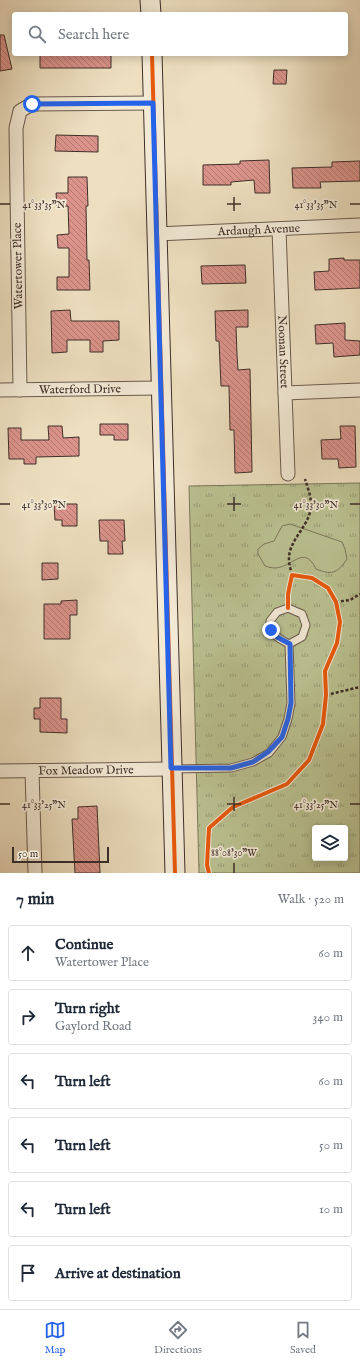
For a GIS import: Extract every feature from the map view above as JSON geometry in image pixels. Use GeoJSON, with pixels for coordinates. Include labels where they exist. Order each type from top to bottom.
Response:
{"type":"FeatureCollection","features":[{"type":"Feature","properties":{"kind":"street"},"geometry":{"type":"LineString","coordinates":[[150,0],[151,12]]}},
{"type":"Feature","properties":{"kind":"street"},"geometry":{"type":"LineString","coordinates":[[152,56],[160,388],[175,873]]}},
{"type":"Feature","properties":{"kind":"street","name":"Watertower Place"},"geometry":{"type":"LineString","coordinates":[[20,390],[16,128],[20,110],[32,104],[153,103]]}},
{"type":"Feature","properties":{"kind":"street","name":"Ardaugh Avenue"},"geometry":{"type":"LineString","coordinates":[[157,234],[360,225]]}},
{"type":"Feature","properties":{"kind":"street","name":"Noonan Street"},"geometry":{"type":"LineString","coordinates":[[279,229],[288,474]]}},
{"type":"Feature","properties":{"kind":"street","name":"Waterford Drive"},"geometry":{"type":"LineString","coordinates":[[0,390],[160,388]]}},
{"type":"Feature","properties":{"kind":"street"},"geometry":{"type":"LineString","coordinates":[[285,393],[360,390]]}},
{"type":"Feature","properties":{"kind":"street","name":"Fox Meadow Drive"},"geometry":{"type":"LineString","coordinates":[[0,771],[171,768]]}},
{"type":"Feature","properties":{"kind":"street"},"geometry":{"type":"LineString","coordinates":[[32,771],[35,873]]}},
{"type":"Feature","properties":{"kind":"lane"},"geometry":{"type":"LineString","coordinates":[[288,608],[302,614],[306,625],[302,637],[290,644],[274,634],[271,630],[270,621],[277,612],[288,608]]}},
{"type":"Feature","properties":{"kind":"lane"},"geometry":{"type":"LineString","coordinates":[[171,768],[231,768],[253,762],[268,752],[282,737],[288,719],[291,703],[290,644]]}},
{"type":"Feature","properties":{"kind":"path"},"geometry":{"type":"LineString","coordinates":[[299,576],[292,577],[289,559],[292,546],[310,512],[311,497],[305,478]]}},
{"type":"Feature","properties":{"kind":"path"},"geometry":{"type":"LineString","coordinates":[[336,602],[350,600],[360,594]]}},
{"type":"Feature","properties":{"kind":"path"},"geometry":{"type":"LineString","coordinates":[[333,597],[336,602],[337,609]]}},
{"type":"Feature","properties":{"kind":"path"},"geometry":{"type":"LineString","coordinates":[[325,702],[326,687]]}},
{"type":"Feature","properties":{"kind":"path"},"geometry":{"type":"LineString","coordinates":[[326,695],[360,687]]}},
{"type":"Feature","properties":{"kind":"green space"},"geometry":{"type":"Polygon","coordinates":[[[360,483],[360,873],[199,873],[189,486],[360,483]]]}},
{"type":"Feature","properties":{"kind":"green space"},"geometry":{"type":"Polygon","coordinates":[[[290,524],[342,542],[347,559],[340,568],[333,572],[326,572],[316,569],[312,562],[307,558],[302,557],[281,567],[274,568],[265,566],[258,554],[258,549],[264,544],[274,541],[282,526],[290,524]]]}},
{"type":"Feature","properties":{"kind":"building"},"geometry":{"type":"Polygon","coordinates":[[[0,35],[4,35],[12,69],[0,71],[0,35]]]}},
{"type":"Feature","properties":{"kind":"building"},"geometry":{"type":"Polygon","coordinates":[[[40,56],[111,56],[111,68],[40,68],[40,56]]]}},
{"type":"Feature","properties":{"kind":"building"},"geometry":{"type":"Polygon","coordinates":[[[274,70],[287,70],[286,84],[273,84],[274,70]]]}},
{"type":"Feature","properties":{"kind":"building"},"geometry":{"type":"Polygon","coordinates":[[[56,135],[98,136],[98,152],[55,151],[56,135]]]}},
{"type":"Feature","properties":{"kind":"building"},"geometry":{"type":"Polygon","coordinates":[[[269,160],[270,193],[255,193],[254,180],[231,182],[231,185],[203,185],[203,165],[240,164],[240,161],[269,160]]]}},
{"type":"Feature","properties":{"kind":"building"},"geometry":{"type":"Polygon","coordinates":[[[360,161],[360,181],[320,182],[321,188],[293,188],[292,168],[332,167],[332,162],[360,161]]]}},
{"type":"Feature","properties":{"kind":"building"},"geometry":{"type":"Polygon","coordinates":[[[68,177],[87,177],[87,260],[89,260],[90,290],[57,290],[57,277],[69,277],[69,248],[58,248],[57,235],[69,234],[68,206],[57,207],[56,193],[68,193],[68,177]]]}},
{"type":"Feature","properties":{"kind":"building"},"geometry":{"type":"Polygon","coordinates":[[[344,258],[344,260],[360,260],[360,288],[315,290],[314,272],[329,271],[329,259],[344,258]]]}},
{"type":"Feature","properties":{"kind":"building"},"geometry":{"type":"Polygon","coordinates":[[[245,265],[246,283],[202,284],[201,266],[245,265]]]}},
{"type":"Feature","properties":{"kind":"building"},"geometry":{"type":"Polygon","coordinates":[[[70,310],[71,321],[119,321],[119,340],[103,341],[103,352],[90,352],[90,340],[67,340],[67,352],[52,353],[51,311],[70,310]]]}},
{"type":"Feature","properties":{"kind":"building"},"geometry":{"type":"Polygon","coordinates":[[[248,310],[248,327],[236,327],[238,370],[250,369],[252,472],[235,473],[234,430],[230,430],[229,386],[221,386],[219,341],[216,341],[215,311],[248,310]]]}},
{"type":"Feature","properties":{"kind":"building"},"geometry":{"type":"Polygon","coordinates":[[[345,323],[345,340],[360,341],[360,355],[334,357],[333,343],[316,344],[315,325],[345,323]]]}},
{"type":"Feature","properties":{"kind":"building"},"geometry":{"type":"Polygon","coordinates":[[[100,424],[128,424],[128,440],[114,440],[114,435],[100,435],[100,424]]]}},
{"type":"Feature","properties":{"kind":"building"},"geometry":{"type":"Polygon","coordinates":[[[48,426],[62,426],[63,438],[79,437],[79,456],[36,457],[36,464],[24,464],[24,459],[9,459],[8,428],[21,428],[21,440],[49,440],[48,426]]]}},
{"type":"Feature","properties":{"kind":"building"},"geometry":{"type":"Polygon","coordinates":[[[340,426],[355,426],[356,467],[339,468],[338,459],[322,459],[321,440],[341,439],[340,426]]]}},
{"type":"Feature","properties":{"kind":"building"},"geometry":{"type":"Polygon","coordinates":[[[54,504],[77,504],[77,526],[62,526],[62,520],[55,520],[54,504]]]}},
{"type":"Feature","properties":{"kind":"building"},"geometry":{"type":"Polygon","coordinates":[[[99,520],[124,520],[125,541],[122,541],[123,554],[108,554],[108,541],[100,541],[99,520]]]}},
{"type":"Feature","properties":{"kind":"building"},"geometry":{"type":"Polygon","coordinates":[[[42,563],[58,563],[58,579],[42,580],[42,563]]]}},
{"type":"Feature","properties":{"kind":"building"},"geometry":{"type":"Polygon","coordinates":[[[77,600],[77,615],[70,615],[70,639],[44,639],[44,604],[61,604],[61,601],[77,600]]]}},
{"type":"Feature","properties":{"kind":"building"},"geometry":{"type":"Polygon","coordinates":[[[40,698],[61,698],[61,719],[67,719],[67,733],[40,732],[40,719],[34,719],[34,708],[40,708],[40,698]]]}},
{"type":"Feature","properties":{"kind":"building"},"geometry":{"type":"Polygon","coordinates":[[[97,806],[100,873],[75,873],[72,819],[78,819],[78,807],[97,806]]]}},
{"type":"Feature","properties":{"kind":"cycle path"},"geometry":{"type":"LineString","coordinates":[[152,56],[175,873]]}},
{"type":"Feature","properties":{"kind":"cycle path"},"geometry":{"type":"LineString","coordinates":[[209,873],[207,865],[209,828],[233,807],[287,784],[309,760],[323,724],[326,695],[325,671],[337,643],[340,622],[336,602],[328,588],[312,578],[292,575],[288,594],[288,608]]}},
{"type":"Feature","properties":{"kind":"route"},"geometry":{"type":"LineString","coordinates":[[32,104],[153,103],[171,768],[231,768],[253,762],[268,752],[282,737],[291,703],[290,644],[277,637],[271,630]]}}]}
